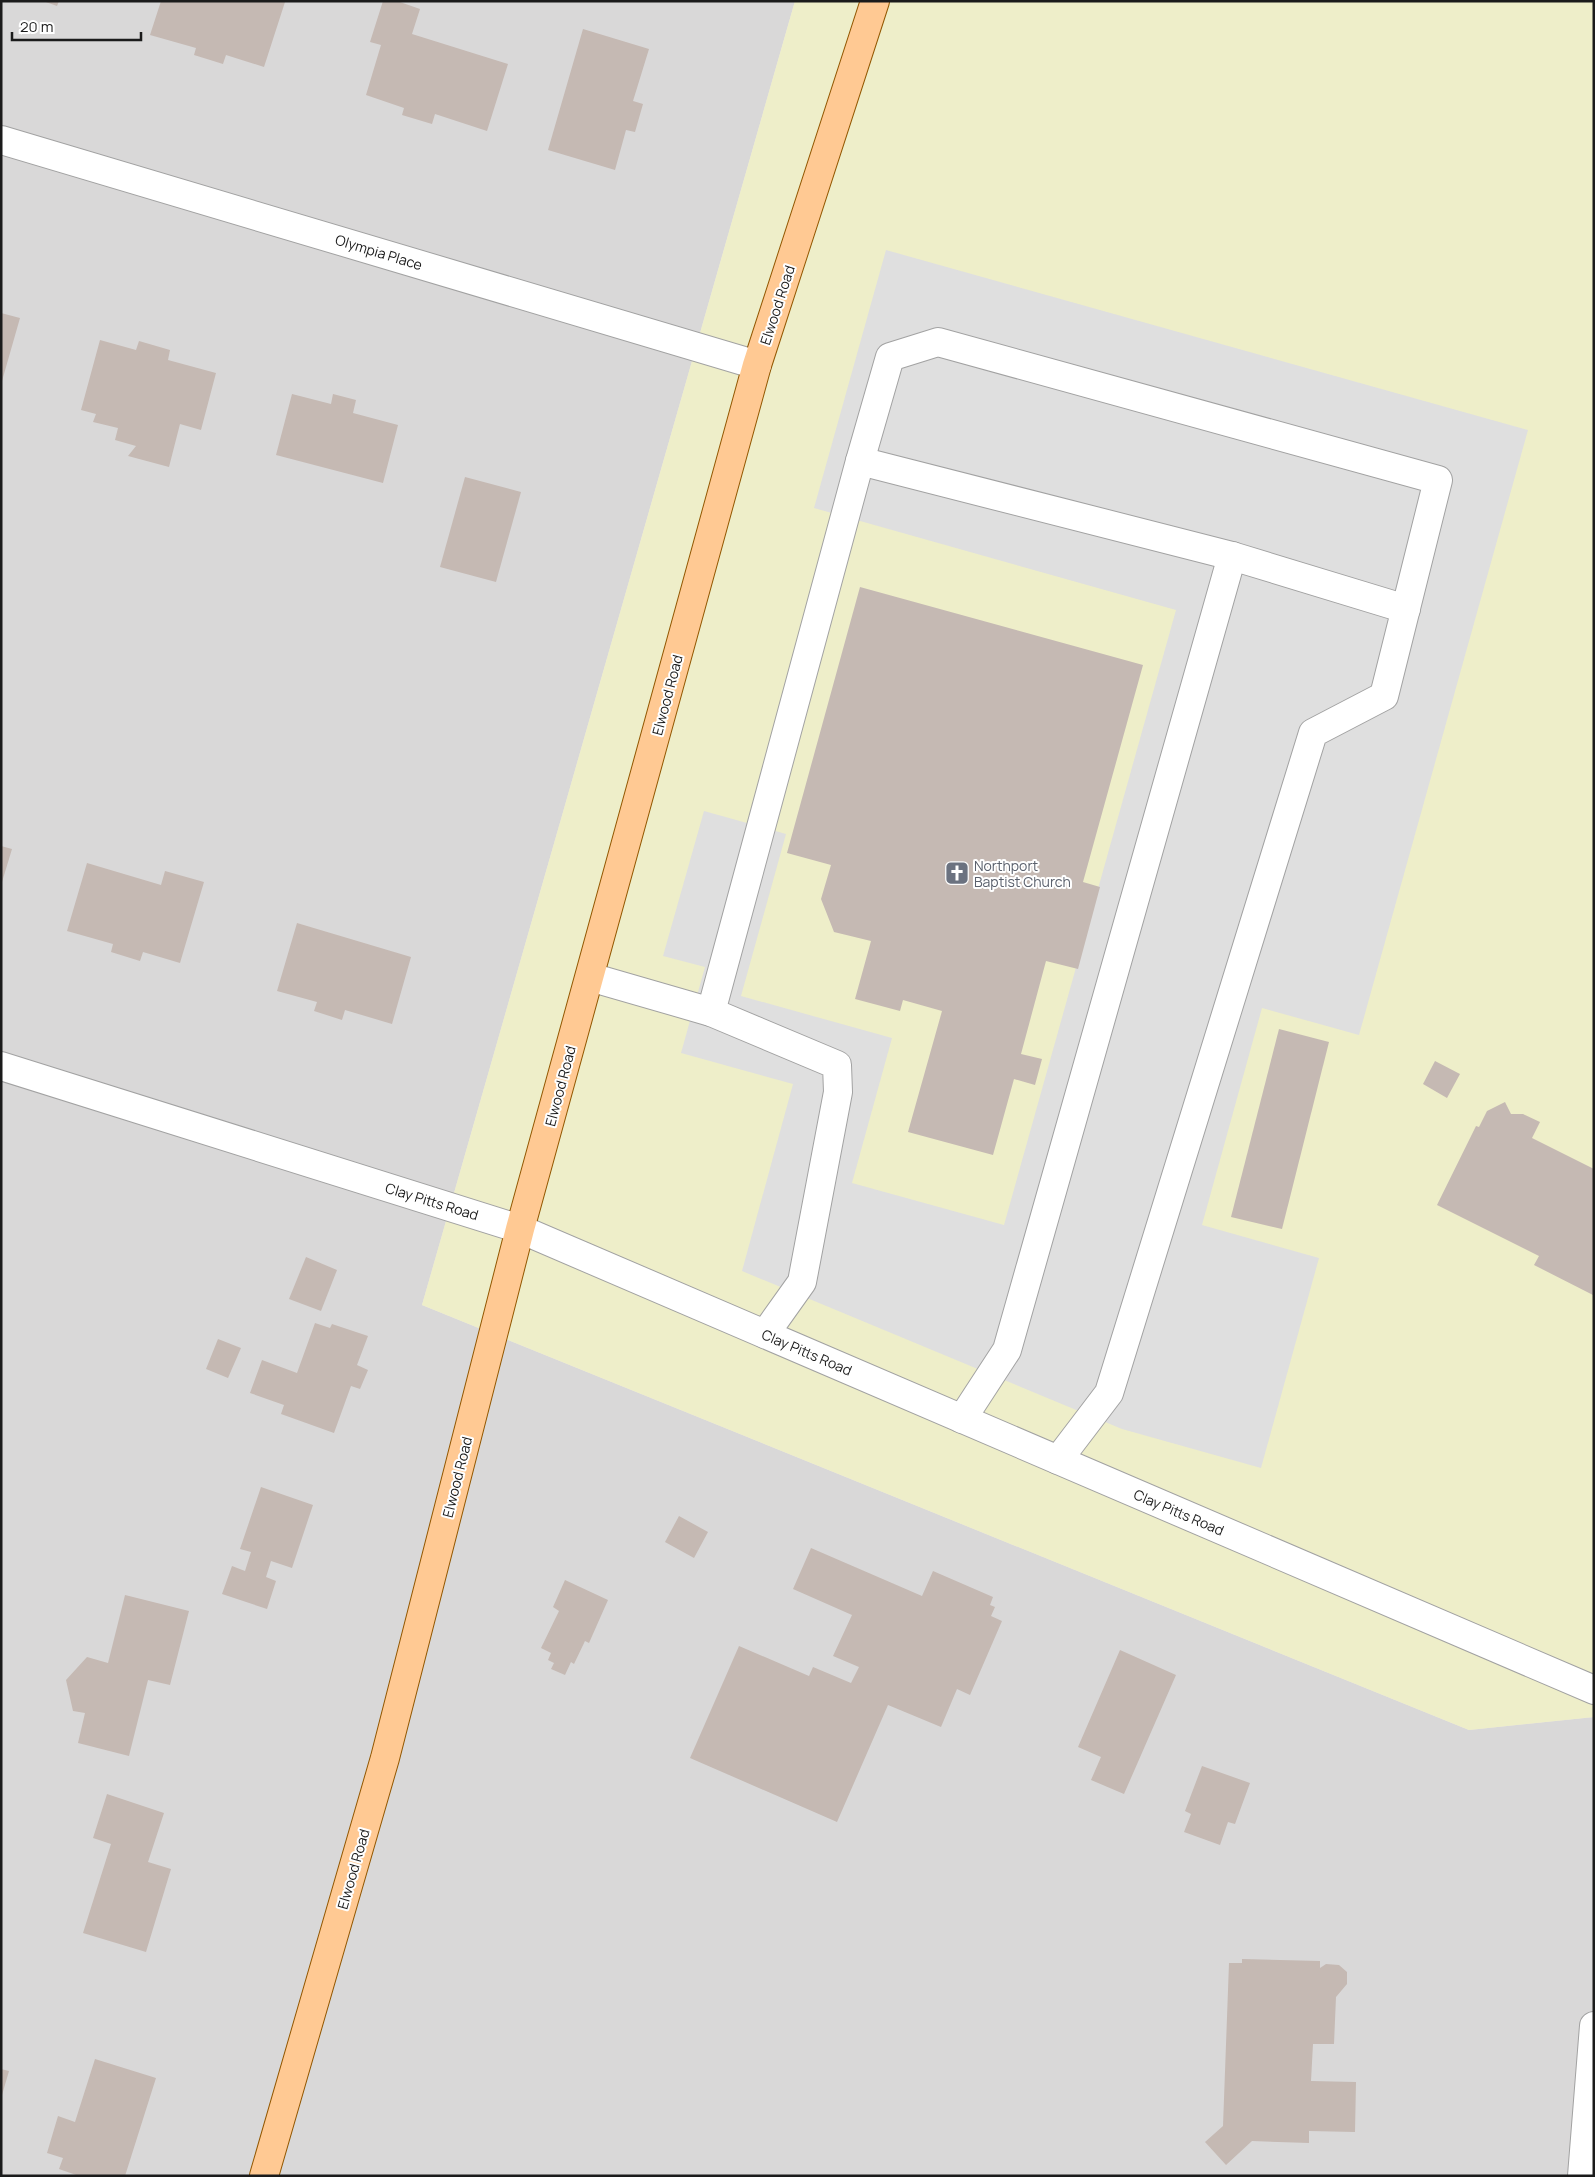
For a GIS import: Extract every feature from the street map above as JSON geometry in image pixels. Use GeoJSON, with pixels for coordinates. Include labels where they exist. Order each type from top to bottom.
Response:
{"type":"FeatureCollection","features":[{"type":"Feature","properties":{"kind":"main road","name":"Elwood Road"},"geometry":{"type":"LineString","coordinates":[[264,2176],[384,1758],[520,1229],[758,365],[875,1]]}},
{"type":"Feature","properties":{"kind":"street","name":"Olympia Place"},"geometry":{"type":"LineString","coordinates":[[1,140],[758,365]]}},
{"type":"Feature","properties":{"kind":"street"},"geometry":{"type":"LineString","coordinates":[[711,1012],[860,461],[890,357],[938,342],[1438,480],[1384,696],[1313,733],[1109,1393],[1058,1460]]}},
{"type":"Feature","properties":{"kind":"street"},"geometry":{"type":"LineString","coordinates":[[860,461],[1232,556],[1406,609]]}},
{"type":"Feature","properties":{"kind":"street"},"geometry":{"type":"LineString","coordinates":[[962,1419],[1007,1350],[1232,556]]}},
{"type":"Feature","properties":{"kind":"street"},"geometry":{"type":"LineString","coordinates":[[590,977],[711,1012],[837,1065],[838,1092],[802,1282],[765,1334]]}},
{"type":"Feature","properties":{"kind":"street","name":"Clay Pitts Road"},"geometry":{"type":"LineString","coordinates":[[1,1066],[520,1229],[1594,1690]]}},
{"type":"Feature","properties":{"kind":"street"},"geometry":{"type":"LineString","coordinates":[[1582,2176],[1594,2026]]}},
{"type":"Feature","properties":{"kind":"shaded area"},"geometry":{"type":"Polygon","coordinates":[[[1,1],[795,1],[422,1305],[1469,1730],[1594,1717],[1594,2176],[1,2176],[1,1]]]}},
{"type":"Feature","properties":{"kind":"shaded area"},"geometry":{"type":"Polygon","coordinates":[[[886,250],[1528,430],[1359,1035],[1262,1008],[1202,1225],[1319,1258],[1261,1468],[1122,1429],[742,1271],[793,1084],[681,1053],[705,967],[663,956],[704,811],[786,834],[741,996],[892,1038],[852,1183],[1004,1225],[1176,610],[814,508],[886,250]]]}},
{"type":"Feature","properties":{"kind":"green space"},"geometry":{"type":"Polygon","coordinates":[[[795,1],[1594,1],[1594,1717],[1469,1730],[422,1305],[795,1]]]}},
{"type":"Feature","properties":{"kind":"building"},"geometry":{"type":"Polygon","coordinates":[[[43,1],[59,1],[57,6],[43,1]]]}},
{"type":"Feature","properties":{"kind":"building"},"geometry":{"type":"Polygon","coordinates":[[[161,1],[285,2],[264,67],[226,55],[223,64],[194,55],[196,48],[150,35],[161,1]]]}},
{"type":"Feature","properties":{"kind":"building"},"geometry":{"type":"Polygon","coordinates":[[[383,1],[397,1],[420,9],[412,34],[508,64],[487,131],[435,114],[432,124],[402,115],[404,108],[366,95],[381,45],[370,42],[383,1]]]}},
{"type":"Feature","properties":{"kind":"building"},"geometry":{"type":"Polygon","coordinates":[[[583,29],[649,49],[633,101],[643,104],[635,132],[626,130],[615,170],[548,150],[583,29]]]}},
{"type":"Feature","properties":{"kind":"building"},"geometry":{"type":"Polygon","coordinates":[[[1,313],[20,318],[2,381],[1,381],[1,313]]]}},
{"type":"Feature","properties":{"kind":"building"},"geometry":{"type":"Polygon","coordinates":[[[100,340],[136,350],[139,341],[170,350],[168,360],[216,373],[201,430],[180,424],[169,467],[128,456],[136,446],[115,440],[118,428],[93,422],[96,414],[81,410],[100,340]]]}},
{"type":"Feature","properties":{"kind":"building"},"geometry":{"type":"Polygon","coordinates":[[[292,394],[331,404],[333,394],[356,400],[353,413],[398,425],[383,483],[276,455],[292,394]]]}},
{"type":"Feature","properties":{"kind":"building"},"geometry":{"type":"Polygon","coordinates":[[[465,477],[521,492],[496,582],[440,567],[465,477]]]}},
{"type":"Feature","properties":{"kind":"building","name":"Northport Baptist Church"},"geometry":{"type":"Polygon","coordinates":[[[860,587],[1143,665],[1083,882],[1100,887],[1078,969],[1046,961],[1021,1054],[1042,1059],[1035,1085],[1014,1079],[993,1155],[908,1132],[942,1011],[903,1000],[900,1011],[855,999],[871,941],[834,932],[821,899],[831,865],[787,853],[860,587]]]}},
{"type":"Feature","properties":{"kind":"building"},"geometry":{"type":"Polygon","coordinates":[[[1,846],[12,849],[2,882],[1,882],[1,846]]]}},
{"type":"Feature","properties":{"kind":"building"},"geometry":{"type":"Polygon","coordinates":[[[87,863],[161,885],[165,871],[204,882],[180,963],[143,952],[140,961],[111,952],[113,944],[67,931],[87,863]]]}},
{"type":"Feature","properties":{"kind":"building"},"geometry":{"type":"Polygon","coordinates":[[[297,923],[411,957],[392,1024],[345,1010],[342,1020],[314,1011],[317,1002],[277,991],[297,923]]]}},
{"type":"Feature","properties":{"kind":"building"},"geometry":{"type":"Polygon","coordinates":[[[1279,1029],[1329,1042],[1282,1229],[1231,1217],[1279,1029]]]}},
{"type":"Feature","properties":{"kind":"building"},"geometry":{"type":"Polygon","coordinates":[[[1435,1061],[1460,1074],[1447,1098],[1423,1084],[1435,1061]]]}},
{"type":"Feature","properties":{"kind":"building"},"geometry":{"type":"Polygon","coordinates":[[[1505,1102],[1511,1114],[1523,1114],[1540,1122],[1532,1138],[1594,1169],[1593,1295],[1534,1265],[1539,1256],[1437,1205],[1476,1126],[1479,1127],[1487,1111],[1505,1102]]]}},
{"type":"Feature","properties":{"kind":"building"},"geometry":{"type":"Polygon","coordinates":[[[306,1257],[337,1270],[321,1311],[289,1299],[306,1257]]]}},
{"type":"Feature","properties":{"kind":"building"},"geometry":{"type":"Polygon","coordinates":[[[315,1323],[330,1328],[332,1324],[368,1336],[357,1365],[368,1370],[360,1389],[351,1386],[334,1433],[281,1414],[284,1405],[250,1393],[262,1360],[297,1373],[315,1323]]]}},
{"type":"Feature","properties":{"kind":"building"},"geometry":{"type":"Polygon","coordinates":[[[218,1339],[241,1348],[228,1378],[206,1369],[218,1339]]]}},
{"type":"Feature","properties":{"kind":"building"},"geometry":{"type":"Polygon","coordinates":[[[261,1487],[313,1505],[292,1568],[271,1561],[266,1577],[276,1581],[267,1609],[222,1594],[232,1566],[245,1571],[251,1552],[240,1549],[261,1487]]]}},
{"type":"Feature","properties":{"kind":"building"},"geometry":{"type":"Polygon","coordinates":[[[679,1516],[708,1532],[694,1558],[665,1542],[679,1516]]]}},
{"type":"Feature","properties":{"kind":"building"},"geometry":{"type":"Polygon","coordinates":[[[811,1548],[922,1596],[933,1571],[993,1597],[990,1605],[995,1607],[991,1616],[1002,1621],[970,1695],[957,1689],[941,1727],[888,1705],[837,1822],[690,1758],[739,1646],[809,1676],[813,1667],[851,1683],[859,1667],[833,1656],[852,1615],[793,1589],[811,1548]]]}},
{"type":"Feature","properties":{"kind":"building"},"geometry":{"type":"Polygon","coordinates":[[[565,1580],[608,1600],[589,1643],[585,1641],[574,1664],[571,1662],[565,1675],[551,1669],[554,1663],[548,1660],[551,1653],[541,1648],[559,1611],[553,1607],[565,1580]]]}},
{"type":"Feature","properties":{"kind":"building"},"geometry":{"type":"Polygon","coordinates":[[[125,1595],[189,1611],[170,1685],[148,1680],[129,1756],[78,1743],[85,1713],[73,1711],[66,1680],[87,1657],[108,1663],[125,1595]]]}},
{"type":"Feature","properties":{"kind":"building"},"geometry":{"type":"Polygon","coordinates":[[[1120,1650],[1176,1675],[1124,1794],[1091,1780],[1101,1757],[1078,1747],[1120,1650]]]}},
{"type":"Feature","properties":{"kind":"building"},"geometry":{"type":"Polygon","coordinates":[[[1202,1766],[1250,1783],[1235,1824],[1228,1822],[1220,1845],[1184,1832],[1191,1814],[1185,1811],[1202,1766]]]}},
{"type":"Feature","properties":{"kind":"building"},"geometry":{"type":"Polygon","coordinates":[[[107,1794],[164,1813],[148,1862],[171,1869],[146,1952],[83,1933],[111,1844],[93,1838],[107,1794]]]}},
{"type":"Feature","properties":{"kind":"building"},"geometry":{"type":"Polygon","coordinates":[[[1242,1959],[1320,1961],[1320,1968],[1326,1964],[1339,1965],[1347,1972],[1347,1984],[1336,1997],[1334,2044],[1313,2044],[1311,2081],[1356,2082],[1355,2132],[1309,2131],[1309,2143],[1252,2141],[1226,2165],[1205,2142],[1223,2126],[1229,1963],[1242,1963],[1242,1959]]]}},
{"type":"Feature","properties":{"kind":"building"},"geometry":{"type":"Polygon","coordinates":[[[95,2059],[156,2078],[125,2176],[79,2176],[59,2169],[63,2158],[47,2153],[58,2116],[75,2122],[95,2059]]]}},
{"type":"Feature","properties":{"kind":"building"},"geometry":{"type":"Polygon","coordinates":[[[1,2069],[9,2071],[2,2095],[1,2095],[1,2069]]]}},
{"type":"Feature","properties":{"kind":"place","name":"Northport Baptist Church"},"geometry":{"type":"Point","coordinates":[957,873]}}]}
